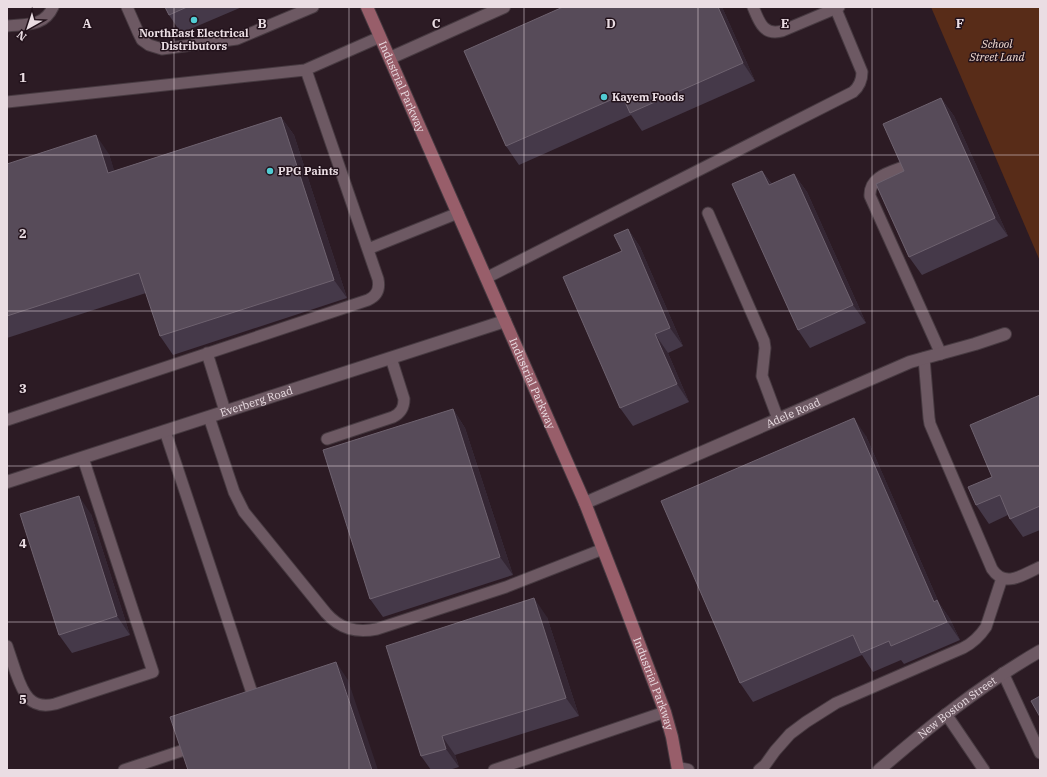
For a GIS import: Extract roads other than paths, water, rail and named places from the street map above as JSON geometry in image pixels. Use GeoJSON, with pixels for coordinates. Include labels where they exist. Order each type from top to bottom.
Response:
{"type":"FeatureCollection","features":[{"type":"Feature","properties":{"kind":"main road","name":"Industrial Parkway"},"geometry":{"type":"LineString","coordinates":[[367,7],[585,503],[664,712],[681,769]]}},
{"type":"Feature","properties":{"kind":"street"},"geometry":{"type":"LineString","coordinates":[[390,58],[504,7]]}},
{"type":"Feature","properties":{"kind":"street","name":"Everberg Road"},"geometry":{"type":"LineString","coordinates":[[7,482],[505,321]]}},
{"type":"Feature","properties":{"kind":"street","name":"Adele Road"},"geometry":{"type":"LineString","coordinates":[[585,503],[910,362],[1005,334]]}},
{"type":"Feature","properties":{"kind":"street","name":"New Boston Street"},"geometry":{"type":"LineString","coordinates":[[879,770],[946,714],[969,697],[1003,673],[1040,651]]}},
{"type":"Feature","properties":{"kind":"lane"},"geometry":{"type":"LineString","coordinates":[[7,26],[35,24],[43,20],[53,7]]}},
{"type":"Feature","properties":{"kind":"lane"},"geometry":{"type":"LineString","coordinates":[[127,7],[142,40],[149,45],[162,49],[237,38],[313,7]]}},
{"type":"Feature","properties":{"kind":"lane"},"geometry":{"type":"LineString","coordinates":[[486,278],[853,92],[857,88],[861,82],[862,72],[836,8],[775,33],[769,32],[763,28],[753,7]]}},
{"type":"Feature","properties":{"kind":"lane"},"geometry":{"type":"LineString","coordinates":[[7,102],[306,70],[380,37]]}},
{"type":"Feature","properties":{"kind":"lane"},"geometry":{"type":"LineString","coordinates":[[7,420],[371,299],[376,294],[380,285],[306,70]]}},
{"type":"Feature","properties":{"kind":"lane"},"geometry":{"type":"LineString","coordinates":[[906,166],[877,178],[872,183],[870,196],[941,354]]}},
{"type":"Feature","properties":{"kind":"lane"},"geometry":{"type":"LineString","coordinates":[[368,249],[458,213]]}},
{"type":"Feature","properties":{"kind":"lane"},"geometry":{"type":"LineString","coordinates":[[708,213],[764,341],[765,348],[762,376],[778,419]]}},
{"type":"Feature","properties":{"kind":"lane"},"geometry":{"type":"LineString","coordinates":[[207,353],[226,411]]}},
{"type":"Feature","properties":{"kind":"lane"},"geometry":{"type":"LineString","coordinates":[[327,439],[393,417],[400,412],[404,399],[391,358]]}},
{"type":"Feature","properties":{"kind":"lane"},"geometry":{"type":"LineString","coordinates":[[924,358],[930,424],[992,569],[1002,578],[1013,579],[1040,567]]}},
{"type":"Feature","properties":{"kind":"lane"},"geometry":{"type":"LineString","coordinates":[[209,417],[234,492],[244,512],[331,619],[338,624],[353,630],[361,631],[377,629],[506,587],[603,549]]}},
{"type":"Feature","properties":{"kind":"lane"},"geometry":{"type":"LineString","coordinates":[[165,431],[255,702]]}},
{"type":"Feature","properties":{"kind":"lane"},"geometry":{"type":"LineString","coordinates":[[7,646],[23,692],[30,700],[39,705],[45,706],[55,704],[153,672],[82,458]]}},
{"type":"Feature","properties":{"kind":"lane"},"geometry":{"type":"LineString","coordinates":[[760,770],[790,734],[836,703],[956,652],[972,643],[986,627],[1002,578]]}},
{"type":"Feature","properties":{"kind":"lane"},"geometry":{"type":"LineString","coordinates":[[1003,673],[1040,753]]}},
{"type":"Feature","properties":{"kind":"lane"},"geometry":{"type":"LineString","coordinates":[[494,770],[664,712]]}},
{"type":"Feature","properties":{"kind":"lane"},"geometry":{"type":"LineString","coordinates":[[946,714],[984,770]]}},
{"type":"Feature","properties":{"kind":"lane"},"geometry":{"type":"LineString","coordinates":[[124,770],[180,751]]}},
{"type":"Feature","properties":{"kind":"place","name":"NorthEast Electrical Distributors"},"geometry":{"type":"Point","coordinates":[194,20]}},
{"type":"Feature","properties":{"kind":"place","name":"Kayem Foods"},"geometry":{"type":"Point","coordinates":[604,97]}},
{"type":"Feature","properties":{"kind":"place","name":"PPG Paints"},"geometry":{"type":"Point","coordinates":[270,171]}},
{"type":"Feature","properties":{"kind":"park label","name":"School Street Land"},"geometry":{"type":"Point","coordinates":[997,50]}}]}
